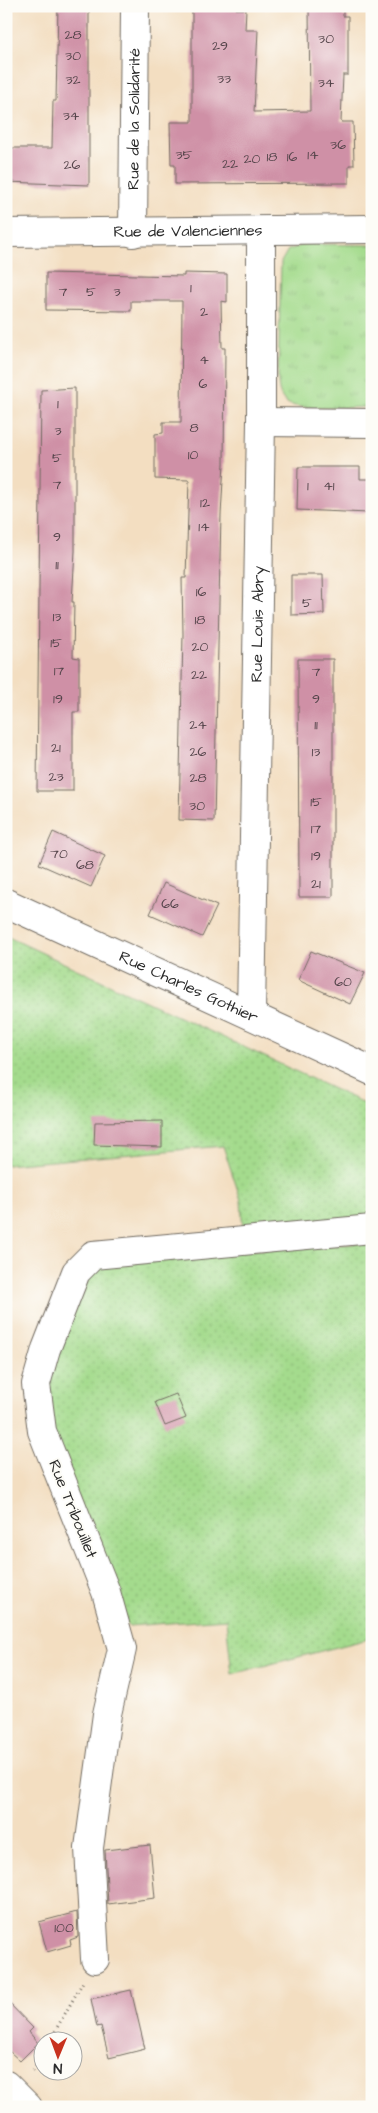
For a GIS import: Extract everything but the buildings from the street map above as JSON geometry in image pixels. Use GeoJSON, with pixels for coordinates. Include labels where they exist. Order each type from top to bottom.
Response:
{"type":"FeatureCollection","features":[{"type":"Feature","properties":{"kind":"street","name":"Rue de la Solidarité"},"geometry":{"type":"LineString","coordinates":[[133,233],[135,6]]}},
{"type":"Feature","properties":{"kind":"street","name":"Rue de Valenciennes"},"geometry":{"type":"LineString","coordinates":[[6,233],[372,229]]}},
{"type":"Feature","properties":{"kind":"street","name":"Rue Louis Abry"},"geometry":{"type":"LineString","coordinates":[[251,1015],[260,422],[260,231]]}},
{"type":"Feature","properties":{"kind":"street"},"geometry":{"type":"LineString","coordinates":[[260,422],[372,423]]}},
{"type":"Feature","properties":{"kind":"street","name":"Rue Charles Gothier"},"geometry":{"type":"LineString","coordinates":[[6,903],[372,1071]]}},
{"type":"Feature","properties":{"kind":"street","name":"Rue Tribouillet"},"geometry":{"type":"LineString","coordinates":[[95,1959],[89,1848],[108,1714],[122,1649],[106,1592],[42,1431],[36,1384],[46,1349],[76,1272],[93,1255],[372,1230]]}},
{"type":"Feature","properties":{"kind":"street"},"geometry":{"type":"LineString","coordinates":[[6,2085],[28,2107]]}},
{"type":"Feature","properties":{"kind":"path"},"geometry":{"type":"LineString","coordinates":[[56,2030],[95,1959]]}},
{"type":"Feature","properties":{"kind":"green space"},"geometry":{"type":"Polygon","coordinates":[[[306,244],[372,245],[372,407],[303,407],[287,403],[281,395],[278,378],[281,262],[288,250],[306,244]]]}},
{"type":"Feature","properties":{"kind":"green space"},"geometry":{"type":"Polygon","coordinates":[[[6,936],[372,1107],[372,1222],[243,1234],[241,1200],[223,1146],[6,1165],[6,936]]]}},
{"type":"Feature","properties":{"kind":"green space"},"geometry":{"type":"Polygon","coordinates":[[[369,1243],[372,1254],[372,1638],[232,1674],[226,1619],[128,1626],[51,1439],[42,1377],[98,1260],[369,1243]]]}}]}
